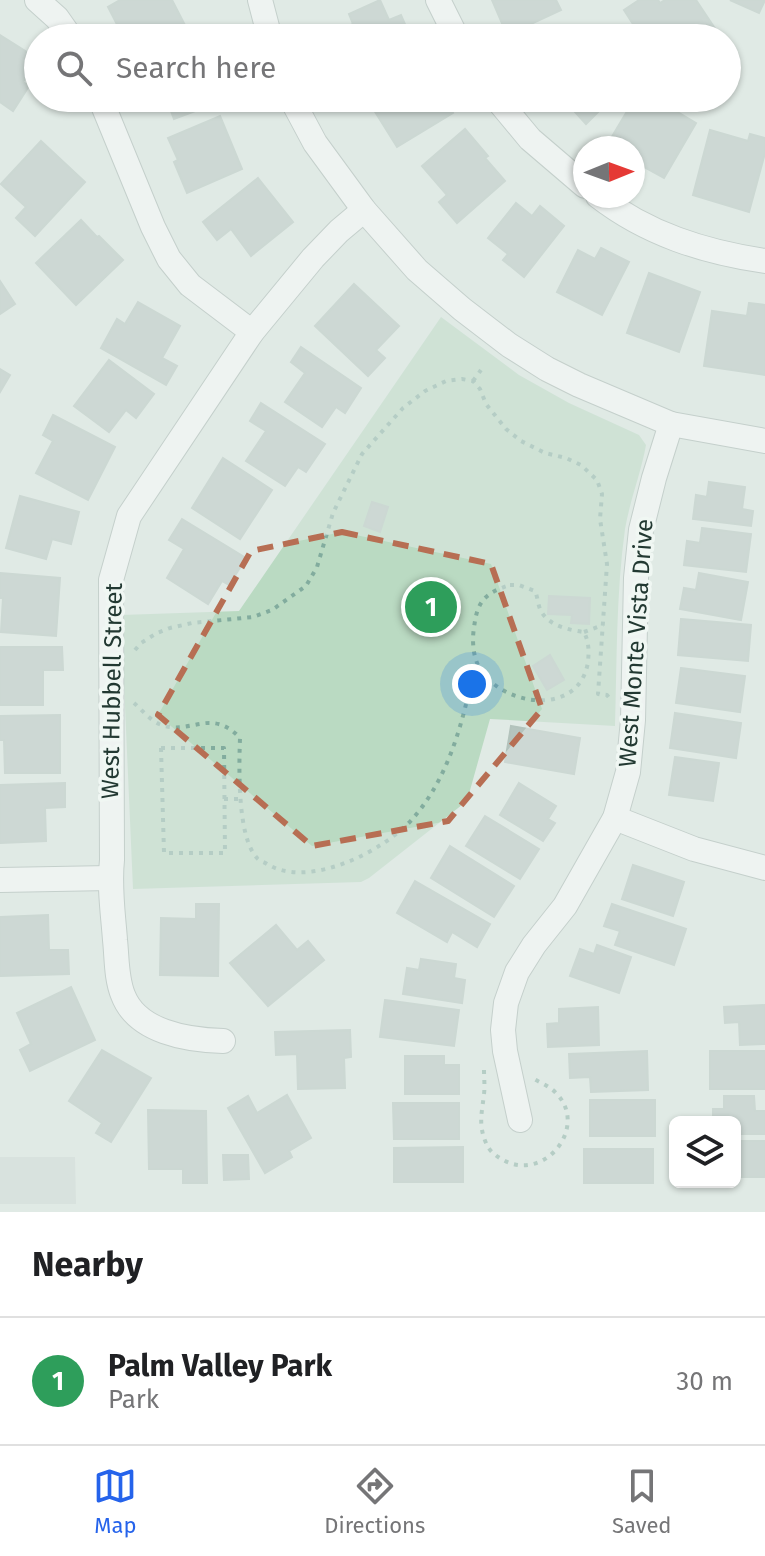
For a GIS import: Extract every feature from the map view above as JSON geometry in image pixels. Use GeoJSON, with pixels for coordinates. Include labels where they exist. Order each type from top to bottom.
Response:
{"type":"FeatureCollection","features":[{"type":"Feature","properties":{"kind":"street"},"geometry":{"type":"LineString","coordinates":[[37,0],[61,24]]}},
{"type":"Feature","properties":{"kind":"street"},"geometry":{"type":"LineString","coordinates":[[260,0],[266,24]]}},
{"type":"Feature","properties":{"kind":"street"},"geometry":{"type":"LineString","coordinates":[[438,0],[450,24]]}},
{"type":"Feature","properties":{"kind":"street"},"geometry":{"type":"LineString","coordinates":[[106,112],[169,259],[190,285],[252,332]]}},
{"type":"Feature","properties":{"kind":"street"},"geometry":{"type":"LineString","coordinates":[[298,112],[315,143],[364,210],[417,270],[509,345],[579,385],[671,424],[765,441]]}},
{"type":"Feature","properties":{"kind":"street"},"geometry":{"type":"LineString","coordinates":[[508,112],[530,139],[573,176]]}},
{"type":"Feature","properties":{"kind":"street"},"geometry":{"type":"LineString","coordinates":[[616,208],[643,226],[681,242],[732,256],[765,261]]}},
{"type":"Feature","properties":{"kind":"street","name":"West Hubbell Street"},"geometry":{"type":"LineString","coordinates":[[223,1041],[194,1040],[162,1030],[134,1015],[123,995],[118,975],[110,878],[111,580],[129,516],[181,435],[252,332],[313,258],[364,210]]}},
{"type":"Feature","properties":{"kind":"street","name":"West Monte Vista Drive"},"geometry":{"type":"LineString","coordinates":[[520,1120],[505,1051],[503,1030],[506,1003],[517,972],[565,906],[615,818],[628,772],[633,720],[636,578],[641,530],[671,424]]}},
{"type":"Feature","properties":{"kind":"street"},"geometry":{"type":"LineString","coordinates":[[615,818],[694,849],[765,868]]}},
{"type":"Feature","properties":{"kind":"street"},"geometry":{"type":"LineString","coordinates":[[0,880],[110,878]]}},
{"type":"Feature","properties":{"kind":"path"},"geometry":{"type":"LineString","coordinates":[[473,381],[481,370]]}},
{"type":"Feature","properties":{"kind":"path"},"geometry":{"type":"LineString","coordinates":[[128,658],[141,643],[157,633],[192,623],[253,617],[272,610],[306,586],[317,567],[333,513],[362,454],[403,408],[425,391],[446,381],[462,379],[473,381],[486,404],[506,429],[521,441],[581,465],[597,480],[602,494],[600,519],[607,564],[598,694],[610,697],[612,705]]}},
{"type":"Feature","properties":{"kind":"path"},"geometry":{"type":"LineString","coordinates":[[584,632],[589,641],[586,671],[578,687],[555,700],[536,701],[494,684],[478,665],[473,636],[475,614],[480,602],[490,593],[510,585],[535,591],[541,611],[553,624],[584,632],[603,625]]}},
{"type":"Feature","properties":{"kind":"path"},"geometry":{"type":"LineString","coordinates":[[134,703],[158,724],[165,726],[213,722],[231,729],[240,738],[242,824],[257,858],[282,871],[314,871],[345,863],[378,847],[414,817],[444,770],[456,744],[474,669],[478,665]]}},
{"type":"Feature","properties":{"kind":"path"},"geometry":{"type":"LineString","coordinates":[[161,748],[224,748],[224,799],[225,853],[164,853],[161,748]]}},
{"type":"Feature","properties":{"kind":"path"},"geometry":{"type":"LineString","coordinates":[[224,799],[241,799]]}},
{"type":"Feature","properties":{"kind":"path"},"geometry":{"type":"LineString","coordinates":[[484,1064],[480,1119],[486,1144],[494,1154],[518,1165],[545,1160],[554,1153],[566,1133],[567,1118],[560,1098],[534,1079]]}},
{"type":"Feature","properties":{"kind":"highlighted area"},"geometry":{"type":"Polygon","coordinates":[[[342,532],[491,564],[542,709],[448,821],[312,846],[158,715],[251,551],[342,532]]]}},
{"type":"Feature","properties":{"kind":"shaded area"},"geometry":{"type":"Polygon","coordinates":[[[0,1157],[75,1157],[76,1204],[0,1204],[0,1157]]]}},
{"type":"Feature","properties":{"kind":"green space"},"geometry":{"type":"Polygon","coordinates":[[[441,317],[519,375],[569,403],[639,435],[646,445],[627,518],[622,553],[615,726],[490,719],[467,801],[361,882],[133,889],[121,615],[239,611],[441,317]]]}},
{"type":"Feature","properties":{"kind":"building"},"geometry":{"type":"Polygon","coordinates":[[[120,0],[172,0],[184,24],[117,24],[108,7],[120,0]]]}},
{"type":"Feature","properties":{"kind":"building"},"geometry":{"type":"Polygon","coordinates":[[[380,0],[389,20],[401,15],[405,24],[353,24],[349,14],[380,0]]]}},
{"type":"Feature","properties":{"kind":"building"},"geometry":{"type":"Polygon","coordinates":[[[492,0],[556,0],[561,10],[531,24],[502,24],[492,0]]]}},
{"type":"Feature","properties":{"kind":"building"},"geometry":{"type":"Polygon","coordinates":[[[639,0],[658,0],[660,3],[665,0],[696,0],[712,24],[633,24],[624,10],[639,0]]]}},
{"type":"Feature","properties":{"kind":"building"},"geometry":{"type":"Polygon","coordinates":[[[730,0],[765,0],[759,13],[730,0]]]}},
{"type":"Feature","properties":{"kind":"building"},"geometry":{"type":"Polygon","coordinates":[[[0,35],[24,50],[24,94],[13,111],[0,102],[0,35]]]}},
{"type":"Feature","properties":{"kind":"building"},"geometry":{"type":"Polygon","coordinates":[[[171,112],[193,112],[174,119],[171,112]]]}},
{"type":"Feature","properties":{"kind":"building"},"geometry":{"type":"Polygon","coordinates":[[[375,112],[452,112],[453,113],[397,147],[375,112]]]}},
{"type":"Feature","properties":{"kind":"building"},"geometry":{"type":"Polygon","coordinates":[[[575,112],[598,112],[586,124],[575,112]]]}},
{"type":"Feature","properties":{"kind":"building"},"geometry":{"type":"Polygon","coordinates":[[[627,112],[678,112],[696,123],[664,178],[645,168],[645,136],[612,136],[627,112]]]}},
{"type":"Feature","properties":{"kind":"building"},"geometry":{"type":"Polygon","coordinates":[[[220,116],[242,169],[187,193],[168,138],[220,116]]]}},
{"type":"Feature","properties":{"kind":"building"},"geometry":{"type":"Polygon","coordinates":[[[465,129],[505,181],[457,223],[439,202],[447,195],[422,166],[465,129]]]}},
{"type":"Feature","properties":{"kind":"building"},"geometry":{"type":"Polygon","coordinates":[[[710,130],[748,141],[750,134],[765,138],[765,153],[749,212],[693,195],[710,130]]]}},
{"type":"Feature","properties":{"kind":"building"},"geometry":{"type":"Polygon","coordinates":[[[41,141],[85,182],[35,236],[16,218],[26,207],[1,184],[41,141]]]}},
{"type":"Feature","properties":{"kind":"building"},"geometry":{"type":"Polygon","coordinates":[[[258,178],[293,222],[251,256],[231,229],[217,240],[203,222],[258,178]]]}},
{"type":"Feature","properties":{"kind":"building"},"geometry":{"type":"Polygon","coordinates":[[[516,203],[532,216],[540,206],[564,226],[524,277],[503,260],[508,254],[488,238],[516,203]]]}},
{"type":"Feature","properties":{"kind":"building"},"geometry":{"type":"Polygon","coordinates":[[[81,220],[123,260],[76,305],[36,263],[81,220]]]}},
{"type":"Feature","properties":{"kind":"building"},"geometry":{"type":"Polygon","coordinates":[[[601,248],[629,262],[602,315],[557,292],[578,250],[595,259],[601,248]]]}},
{"type":"Feature","properties":{"kind":"building"},"geometry":{"type":"Polygon","coordinates":[[[649,273],[700,292],[679,352],[627,333],[649,273]]]}},
{"type":"Feature","properties":{"kind":"building"},"geometry":{"type":"Polygon","coordinates":[[[0,281],[15,304],[0,314],[0,281]]]}},
{"type":"Feature","properties":{"kind":"building"},"geometry":{"type":"Polygon","coordinates":[[[354,284],[399,326],[376,350],[385,358],[368,376],[315,326],[354,284]]]}},
{"type":"Feature","properties":{"kind":"building"},"geometry":{"type":"Polygon","coordinates":[[[138,302],[180,326],[162,358],[177,366],[166,385],[101,348],[117,319],[125,324],[138,302]]]}},
{"type":"Feature","properties":{"kind":"building"},"geometry":{"type":"Polygon","coordinates":[[[749,303],[765,305],[765,375],[704,366],[712,311],[747,316],[749,303]]]}},
{"type":"Feature","properties":{"kind":"building"},"geometry":{"type":"Polygon","coordinates":[[[301,347],[361,388],[345,413],[336,407],[322,427],[285,402],[305,373],[291,362],[301,347]]]}},
{"type":"Feature","properties":{"kind":"building"},"geometry":{"type":"Polygon","coordinates":[[[109,360],[154,394],[136,418],[126,410],[109,432],[74,406],[109,360]]]}},
{"type":"Feature","properties":{"kind":"building"},"geometry":{"type":"Polygon","coordinates":[[[0,369],[10,375],[0,392],[0,369]]]}},
{"type":"Feature","properties":{"kind":"building"},"geometry":{"type":"Polygon","coordinates":[[[261,403],[325,444],[306,472],[298,467],[285,486],[246,461],[266,431],[250,421],[261,403]]]}},
{"type":"Feature","properties":{"kind":"building"},"geometry":{"type":"Polygon","coordinates":[[[53,415],[115,447],[88,500],[36,473],[53,441],[43,435],[53,415]]]}},
{"type":"Feature","properties":{"kind":"building"},"geometry":{"type":"Polygon","coordinates":[[[223,458],[272,490],[240,539],[192,508],[223,458]]]}},
{"type":"Feature","properties":{"kind":"building"},"geometry":{"type":"Polygon","coordinates":[[[709,482],[745,487],[742,509],[753,511],[751,526],[693,519],[696,495],[707,497],[709,482]]]}},
{"type":"Feature","properties":{"kind":"building"},"geometry":{"type":"Polygon","coordinates":[[[20,496],[79,512],[71,544],[52,539],[46,559],[6,548],[20,496]]]}},
{"type":"Feature","properties":{"kind":"building"},"geometry":{"type":"Polygon","coordinates":[[[372,502],[388,507],[380,532],[364,526],[372,502]]]}},
{"type":"Feature","properties":{"kind":"building"},"geometry":{"type":"Polygon","coordinates":[[[182,519],[246,558],[229,585],[222,581],[208,604],[167,578],[184,549],[169,540],[182,519]]]}},
{"type":"Feature","properties":{"kind":"building"},"geometry":{"type":"Polygon","coordinates":[[[702,528],[751,534],[746,572],[684,565],[687,541],[700,543],[702,528]]]}},
{"type":"Feature","properties":{"kind":"building"},"geometry":{"type":"Polygon","coordinates":[[[0,573],[60,578],[56,636],[1,632],[3,598],[0,598],[0,573]]]}},
{"type":"Feature","properties":{"kind":"building"},"geometry":{"type":"Polygon","coordinates":[[[699,573],[748,582],[741,620],[680,609],[684,588],[696,590],[699,573]]]}},
{"type":"Feature","properties":{"kind":"building"},"geometry":{"type":"Polygon","coordinates":[[[549,596],[590,598],[589,624],[571,623],[572,615],[548,614],[549,596]]]}},
{"type":"Feature","properties":{"kind":"building"},"geometry":{"type":"Polygon","coordinates":[[[681,619],[751,625],[748,661],[678,655],[681,619]]]}},
{"type":"Feature","properties":{"kind":"building"},"geometry":{"type":"Polygon","coordinates":[[[0,647],[62,647],[63,670],[43,670],[43,705],[0,705],[0,647]]]}},
{"type":"Feature","properties":{"kind":"building"},"geometry":{"type":"Polygon","coordinates":[[[550,655],[564,680],[547,690],[533,666],[550,655]]]}},
{"type":"Feature","properties":{"kind":"building"},"geometry":{"type":"Polygon","coordinates":[[[681,668],[745,676],[740,712],[676,703],[681,668]]]}},
{"type":"Feature","properties":{"kind":"building"},"geometry":{"type":"Polygon","coordinates":[[[675,713],[741,723],[736,758],[670,748],[675,713]]]}},
{"type":"Feature","properties":{"kind":"building"},"geometry":{"type":"Polygon","coordinates":[[[60,715],[60,773],[5,773],[0,716],[60,715]]]}},
{"type":"Feature","properties":{"kind":"building"},"geometry":{"type":"Polygon","coordinates":[[[511,726],[580,738],[574,774],[505,762],[511,726]]]}},
{"type":"Feature","properties":{"kind":"building"},"geometry":{"type":"Polygon","coordinates":[[[675,757],[719,763],[713,801],[669,795],[675,757]]]}},
{"type":"Feature","properties":{"kind":"building"},"geometry":{"type":"Polygon","coordinates":[[[65,783],[65,807],[45,808],[46,841],[0,843],[0,785],[65,783]]]}},
{"type":"Feature","properties":{"kind":"building"},"geometry":{"type":"Polygon","coordinates":[[[519,783],[556,806],[548,819],[555,823],[543,841],[500,815],[519,783]]]}},
{"type":"Feature","properties":{"kind":"building"},"geometry":{"type":"Polygon","coordinates":[[[485,816],[539,849],[520,879],[466,846],[485,816]]]}},
{"type":"Feature","properties":{"kind":"building"},"geometry":{"type":"Polygon","coordinates":[[[450,846],[514,886],[494,917],[431,878],[450,846]]]}},
{"type":"Feature","properties":{"kind":"building"},"geometry":{"type":"Polygon","coordinates":[[[633,865],[684,882],[673,916],[622,899],[633,865]]]}},
{"type":"Feature","properties":{"kind":"building"},"geometry":{"type":"Polygon","coordinates":[[[415,881],[490,924],[477,947],[452,932],[447,942],[397,913],[415,881]]]}},
{"type":"Feature","properties":{"kind":"building"},"geometry":{"type":"Polygon","coordinates":[[[196,904],[219,904],[218,976],[160,975],[161,918],[196,919],[196,904]]]}},
{"type":"Feature","properties":{"kind":"building"},"geometry":{"type":"Polygon","coordinates":[[[612,904],[686,929],[674,965],[615,945],[620,931],[604,926],[612,904]]]}},
{"type":"Feature","properties":{"kind":"building"},"geometry":{"type":"Polygon","coordinates":[[[48,915],[49,950],[68,950],[69,974],[0,976],[0,917],[48,915]]]}},
{"type":"Feature","properties":{"kind":"building"},"geometry":{"type":"Polygon","coordinates":[[[276,925],[297,950],[308,941],[324,960],[268,1006],[230,963],[276,925]]]}},
{"type":"Feature","properties":{"kind":"building"},"geometry":{"type":"Polygon","coordinates":[[[597,945],[631,957],[619,993],[570,976],[580,949],[594,954],[597,945]]]}},
{"type":"Feature","properties":{"kind":"building"},"geometry":{"type":"Polygon","coordinates":[[[421,959],[456,964],[454,978],[465,980],[462,1003],[403,994],[407,968],[419,970],[421,959]]]}},
{"type":"Feature","properties":{"kind":"building"},"geometry":{"type":"Polygon","coordinates":[[[71,987],[95,1040],[30,1071],[20,1050],[31,1044],[17,1013],[71,987]]]}},
{"type":"Feature","properties":{"kind":"building"},"geometry":{"type":"Polygon","coordinates":[[[385,1000],[459,1010],[454,1046],[380,1037],[385,1000]]]}},
{"type":"Feature","properties":{"kind":"building"},"geometry":{"type":"Polygon","coordinates":[[[765,1005],[765,1044],[740,1045],[739,1022],[725,1023],[724,1007],[765,1005]]]}},
{"type":"Feature","properties":{"kind":"building"},"geometry":{"type":"Polygon","coordinates":[[[598,1007],[599,1045],[548,1047],[547,1024],[559,1023],[559,1009],[598,1007]]]}},
{"type":"Feature","properties":{"kind":"building"},"geometry":{"type":"Polygon","coordinates":[[[350,1030],[351,1057],[344,1058],[345,1088],[298,1089],[297,1054],[276,1055],[275,1032],[350,1030]]]}},
{"type":"Feature","properties":{"kind":"building"},"geometry":{"type":"Polygon","coordinates":[[[102,1050],[151,1078],[111,1142],[96,1133],[102,1123],[69,1101],[102,1050]]]}},
{"type":"Feature","properties":{"kind":"building"},"geometry":{"type":"Polygon","coordinates":[[[647,1051],[648,1090],[591,1092],[590,1077],[570,1078],[569,1054],[647,1051]]]}},
{"type":"Feature","properties":{"kind":"building"},"geometry":{"type":"Polygon","coordinates":[[[710,1051],[765,1051],[765,1089],[710,1089],[710,1051]]]}},
{"type":"Feature","properties":{"kind":"building"},"geometry":{"type":"Polygon","coordinates":[[[405,1056],[444,1056],[444,1065],[459,1065],[459,1094],[405,1094],[405,1056]]]}},
{"type":"Feature","properties":{"kind":"building"},"geometry":{"type":"Polygon","coordinates":[[[287,1095],[311,1138],[289,1151],[292,1157],[265,1173],[228,1108],[248,1096],[257,1113],[287,1095]]]}},
{"type":"Feature","properties":{"kind":"building"},"geometry":{"type":"Polygon","coordinates":[[[724,1096],[754,1096],[755,1111],[765,1111],[765,1134],[741,1134],[741,1116],[713,1116],[713,1109],[724,1109],[724,1096]]]}},
{"type":"Feature","properties":{"kind":"building"},"geometry":{"type":"Polygon","coordinates":[[[590,1100],[655,1100],[655,1136],[590,1136],[590,1100]]]}},
{"type":"Feature","properties":{"kind":"building"},"geometry":{"type":"Polygon","coordinates":[[[393,1103],[459,1103],[459,1139],[394,1139],[393,1103]]]}},
{"type":"Feature","properties":{"kind":"building"},"geometry":{"type":"Polygon","coordinates":[[[148,1110],[206,1111],[207,1183],[183,1183],[183,1169],[149,1169],[148,1110]]]}},
{"type":"Feature","properties":{"kind":"building"},"geometry":{"type":"Polygon","coordinates":[[[741,1141],[765,1141],[765,1177],[741,1177],[741,1141]]]}},
{"type":"Feature","properties":{"kind":"building"},"geometry":{"type":"Polygon","coordinates":[[[463,1147],[463,1182],[394,1182],[394,1148],[463,1147]]]}},
{"type":"Feature","properties":{"kind":"building"},"geometry":{"type":"Polygon","coordinates":[[[584,1149],[653,1149],[653,1183],[584,1183],[584,1149]]]}},
{"type":"Feature","properties":{"kind":"building"},"geometry":{"type":"Polygon","coordinates":[[[223,1155],[248,1155],[249,1179],[224,1180],[223,1155]]]}},
{"type":"Feature","properties":{"kind":"place","name":"Palm Valley Park"},"geometry":{"type":"Point","coordinates":[431,607]}}]}
